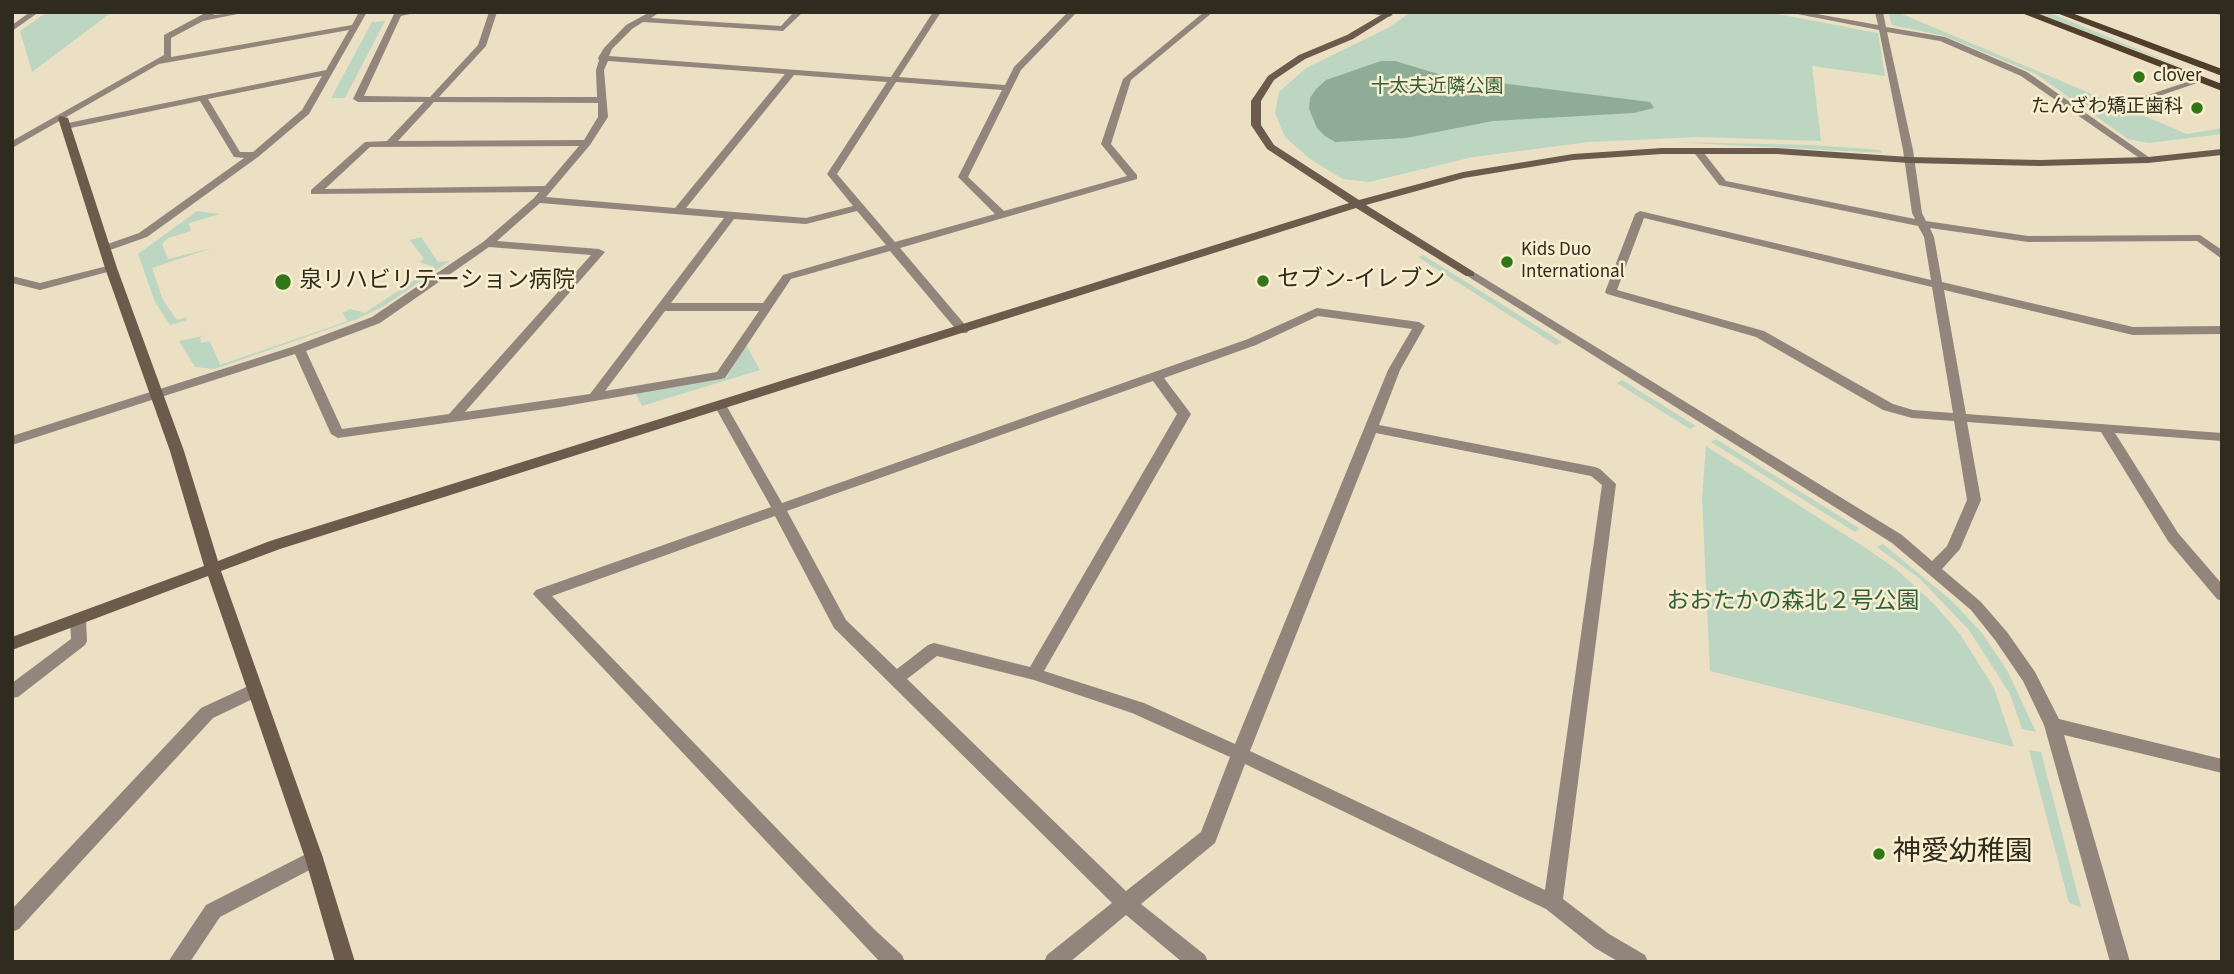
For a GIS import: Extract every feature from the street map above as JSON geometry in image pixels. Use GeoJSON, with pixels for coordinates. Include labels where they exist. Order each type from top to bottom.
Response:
{"type":"FeatureCollection","features":[{"type":"Feature","properties":{"kind":"main road"},"geometry":{"type":"LineString","coordinates":[[2024,12],[2222,88]]}},
{"type":"Feature","properties":{"kind":"main road"},"geometry":{"type":"LineString","coordinates":[[2059,12],[2222,73]]}},
{"type":"Feature","properties":{"kind":"street"},"geometry":{"type":"LineString","coordinates":[[12,29],[35,12]]}},
{"type":"Feature","properties":{"kind":"street"},"geometry":{"type":"LineString","coordinates":[[12,145],[65,122],[168,57],[167,37],[214,12]]}},
{"type":"Feature","properties":{"kind":"street"},"geometry":{"type":"LineString","coordinates":[[197,21],[243,12]]}},
{"type":"Feature","properties":{"kind":"street"},"geometry":{"type":"LineString","coordinates":[[106,248],[144,235],[255,155],[306,112],[352,27],[363,12]]}},
{"type":"Feature","properties":{"kind":"street"},"geometry":{"type":"LineString","coordinates":[[415,12],[398,14],[358,99],[602,100]]}},
{"type":"Feature","properties":{"kind":"street"},"geometry":{"type":"LineString","coordinates":[[390,144],[482,46],[493,12]]}},
{"type":"Feature","properties":{"kind":"street"},"geometry":{"type":"LineString","coordinates":[[12,441],[299,349],[376,320],[487,244],[548,189],[587,143],[603,117],[600,70],[602,58],[617,38],[656,12]]}},
{"type":"Feature","properties":{"kind":"street"},"geometry":{"type":"LineString","coordinates":[[643,20],[783,29],[799,12]]}},
{"type":"Feature","properties":{"kind":"street"},"geometry":{"type":"LineString","coordinates":[[937,12],[832,174],[963,330]]}},
{"type":"Feature","properties":{"kind":"street"},"geometry":{"type":"LineString","coordinates":[[1002,215],[963,177],[1017,69],[1073,12]]}},
{"type":"Feature","properties":{"kind":"street"},"geometry":{"type":"LineString","coordinates":[[299,349],[338,434],[721,375],[787,277],[1133,177],[1105,144],[1127,79],[1209,12]]}},
{"type":"Feature","properties":{"kind":"street"},"geometry":{"type":"LineString","coordinates":[[1368,12],[1391,14]]}},
{"type":"Feature","properties":{"kind":"street"},"geometry":{"type":"LineString","coordinates":[[1791,12],[1942,39],[2024,74],[2148,160]]}},
{"type":"Feature","properties":{"kind":"street"},"geometry":{"type":"LineString","coordinates":[[1879,12],[1917,213],[1928,237],[1974,500],[1953,549],[1934,568]]}},
{"type":"Feature","properties":{"kind":"street"},"geometry":{"type":"LineString","coordinates":[[1391,14],[1283,68],[1262,88],[1256,101],[1256,125],[1270,147],[1357,204],[1855,512],[1934,568],[1976,606],[2029,677],[2053,725],[2120,962]]}},
{"type":"Feature","properties":{"kind":"street"},"geometry":{"type":"LineString","coordinates":[[159,62],[352,27]]}},
{"type":"Feature","properties":{"kind":"street"},"geometry":{"type":"LineString","coordinates":[[602,58],[1008,88]]}},
{"type":"Feature","properties":{"kind":"street"},"geometry":{"type":"LineString","coordinates":[[65,122],[327,72]]}},
{"type":"Feature","properties":{"kind":"street"},"geometry":{"type":"LineString","coordinates":[[679,210],[791,72]]}},
{"type":"Feature","properties":{"kind":"street"},"geometry":{"type":"LineString","coordinates":[[2144,98],[2202,80]]}},
{"type":"Feature","properties":{"kind":"street"},"geometry":{"type":"LineString","coordinates":[[202,97],[237,155],[255,155]]}},
{"type":"Feature","properties":{"kind":"street"},"geometry":{"type":"LineString","coordinates":[[65,122],[111,268],[158,392],[255,690],[314,858],[345,962]]}},
{"type":"Feature","properties":{"kind":"street"},"geometry":{"type":"LineString","coordinates":[[548,189],[315,192],[368,144],[587,143]]}},
{"type":"Feature","properties":{"kind":"street"},"geometry":{"type":"LineString","coordinates":[[1697,150],[1723,183],[1923,225],[2028,239],[2200,238],[2222,256]]}},
{"type":"Feature","properties":{"kind":"street"},"geometry":{"type":"LineString","coordinates":[[12,644],[214,566],[1430,183],[1517,165],[1600,155],[1697,150],[2040,163],[2148,160],[2222,152]]}},
{"type":"Feature","properties":{"kind":"street"},"geometry":{"type":"LineString","coordinates":[[538,200],[806,221],[860,207]]}},
{"type":"Feature","properties":{"kind":"street"},"geometry":{"type":"LineString","coordinates":[[596,396],[733,214]]}},
{"type":"Feature","properties":{"kind":"street"},"geometry":{"type":"LineString","coordinates":[[2222,330],[2133,331],[1640,214],[1611,292],[1760,334],[1888,407],[1912,414],[2222,437]]}},
{"type":"Feature","properties":{"kind":"street"},"geometry":{"type":"LineString","coordinates":[[453,418],[599,252],[487,244]]}},
{"type":"Feature","properties":{"kind":"street"},"geometry":{"type":"LineString","coordinates":[[12,279],[40,287],[111,268]]}},
{"type":"Feature","properties":{"kind":"street"},"geometry":{"type":"LineString","coordinates":[[662,307],[765,307]]}},
{"type":"Feature","properties":{"kind":"street"},"geometry":{"type":"LineString","coordinates":[[895,962],[857,926],[541,594],[1252,342],[1317,312],[1419,326],[1394,370],[1208,837],[1124,902],[1054,962]]}},
{"type":"Feature","properties":{"kind":"street"},"geometry":{"type":"LineString","coordinates":[[1034,674],[1184,414],[1156,376]]}},
{"type":"Feature","properties":{"kind":"street"},"geometry":{"type":"LineString","coordinates":[[720,405],[840,624],[1124,902],[1199,962]]}},
{"type":"Feature","properties":{"kind":"street"},"geometry":{"type":"LineString","coordinates":[[1373,428],[1595,472],[1609,484],[1553,903]]}},
{"type":"Feature","properties":{"kind":"street"},"geometry":{"type":"LineString","coordinates":[[2106,429],[2173,537],[2222,595]]}},
{"type":"Feature","properties":{"kind":"street"},"geometry":{"type":"LineString","coordinates":[[12,692],[79,641],[78,619]]}},
{"type":"Feature","properties":{"kind":"street"},"geometry":{"type":"LineString","coordinates":[[897,678],[934,649],[1034,674],[1138,708],[1553,903],[1602,941],[1638,962]]}},
{"type":"Feature","properties":{"kind":"street"},"geometry":{"type":"LineString","coordinates":[[12,923],[207,713],[255,690]]}},
{"type":"Feature","properties":{"kind":"street"},"geometry":{"type":"LineString","coordinates":[[2053,725],[2222,766]]}},
{"type":"Feature","properties":{"kind":"street"},"geometry":{"type":"LineString","coordinates":[[178,962],[213,911],[314,858]]}},
{"type":"Feature","properties":{"kind":"green space"},"geometry":{"type":"Polygon","coordinates":[[[47,12],[112,12],[32,72],[20,31],[47,12]]]}},
{"type":"Feature","properties":{"kind":"green space","name":"十太夫近隣公園"},"geometry":{"type":"Polygon","coordinates":[[[1411,12],[1767,12],[1878,33],[1885,76],[1812,66],[1821,141],[1698,137],[1589,142],[1473,157],[1369,182],[1343,179],[1310,159],[1285,137],[1275,113],[1279,92],[1306,68],[1388,28],[1411,12]]]}},
{"type":"Feature","properties":{"kind":"green space"},"geometry":{"type":"Polygon","coordinates":[[[1888,12],[1897,12],[2187,134],[2222,128],[2222,134],[2149,143],[2128,139],[2036,74],[1944,36],[1892,25],[1888,12]]]}},
{"type":"Feature","properties":{"kind":"green space"},"geometry":{"type":"Polygon","coordinates":[[[2034,12],[2048,12],[2176,65],[2175,65],[2034,12]]]}},
{"type":"Feature","properties":{"kind":"green space"},"geometry":{"type":"Polygon","coordinates":[[[385,21],[345,98],[331,98],[372,22],[385,21]]]}},
{"type":"Feature","properties":{"kind":"green space"},"geometry":{"type":"Polygon","coordinates":[[[1381,61],[1395,61],[1445,76],[1650,102],[1654,108],[1634,113],[1493,121],[1406,138],[1335,142],[1325,136],[1317,128],[1309,109],[1310,98],[1316,89],[1326,80],[1381,61]]]}},
{"type":"Feature","properties":{"kind":"green space"},"geometry":{"type":"Polygon","coordinates":[[[1672,142],[1813,145],[1880,150],[1883,153],[1672,142]]]}},
{"type":"Feature","properties":{"kind":"green space"},"geometry":{"type":"Polygon","coordinates":[[[197,211],[220,214],[189,223],[191,231],[168,238],[162,244],[168,259],[212,248],[152,268],[163,300],[177,320],[186,317],[187,320],[170,325],[155,302],[138,254],[197,211]]]}},
{"type":"Feature","properties":{"kind":"green space"},"geometry":{"type":"Polygon","coordinates":[[[421,237],[438,262],[450,261],[384,306],[357,319],[215,369],[195,367],[179,341],[207,335],[200,337],[201,343],[210,341],[220,365],[348,321],[342,313],[350,309],[365,313],[434,267],[419,262],[424,259],[410,240],[421,237]]]}},
{"type":"Feature","properties":{"kind":"green space"},"geometry":{"type":"Polygon","coordinates":[[[1423,255],[1562,342],[1556,345],[1418,257],[1423,255]]]}},
{"type":"Feature","properties":{"kind":"green space"},"geometry":{"type":"Polygon","coordinates":[[[746,345],[760,370],[642,406],[635,392],[726,378],[746,345]]]}},
{"type":"Feature","properties":{"kind":"green space"},"geometry":{"type":"Polygon","coordinates":[[[1622,380],[1696,426],[1690,429],[1617,383],[1622,380]]]}},
{"type":"Feature","properties":{"kind":"green space"},"geometry":{"type":"Polygon","coordinates":[[[1716,439],[1860,529],[1855,532],[1711,442],[1716,439]]]}},
{"type":"Feature","properties":{"kind":"green space","name":"おおたかの森北２号公園"},"geometry":{"type":"Polygon","coordinates":[[[1706,446],[1896,569],[1934,604],[1960,634],[1994,688],[2014,747],[1710,671],[1702,497],[1706,446]]]}},
{"type":"Feature","properties":{"kind":"green space"},"geometry":{"type":"Polygon","coordinates":[[[1883,544],[1952,601],[1982,633],[2007,670],[2036,732],[2022,729],[2010,694],[1969,630],[1920,579],[1877,547],[1883,544]]]}},
{"type":"Feature","properties":{"kind":"green space"},"geometry":{"type":"Polygon","coordinates":[[[2029,750],[2041,752],[2081,907],[2069,903],[2029,750]]]}},
{"type":"Feature","properties":{"kind":"place","name":"clover"},"geometry":{"type":"Point","coordinates":[2139,77]}},
{"type":"Feature","properties":{"kind":"place","name":"たんざわ矯正歯科"},"geometry":{"type":"Point","coordinates":[2197,108]}},
{"type":"Feature","properties":{"kind":"place","name":"Kids Duo International"},"geometry":{"type":"Point","coordinates":[1507,262]}},
{"type":"Feature","properties":{"kind":"place","name":"セブン-イレブン"},"geometry":{"type":"Point","coordinates":[1263,281]}},
{"type":"Feature","properties":{"kind":"place","name":"泉リハビリテーション病院"},"geometry":{"type":"Point","coordinates":[283,282]}},
{"type":"Feature","properties":{"kind":"place","name":"神愛幼稚園"},"geometry":{"type":"Point","coordinates":[1879,854]}}]}
